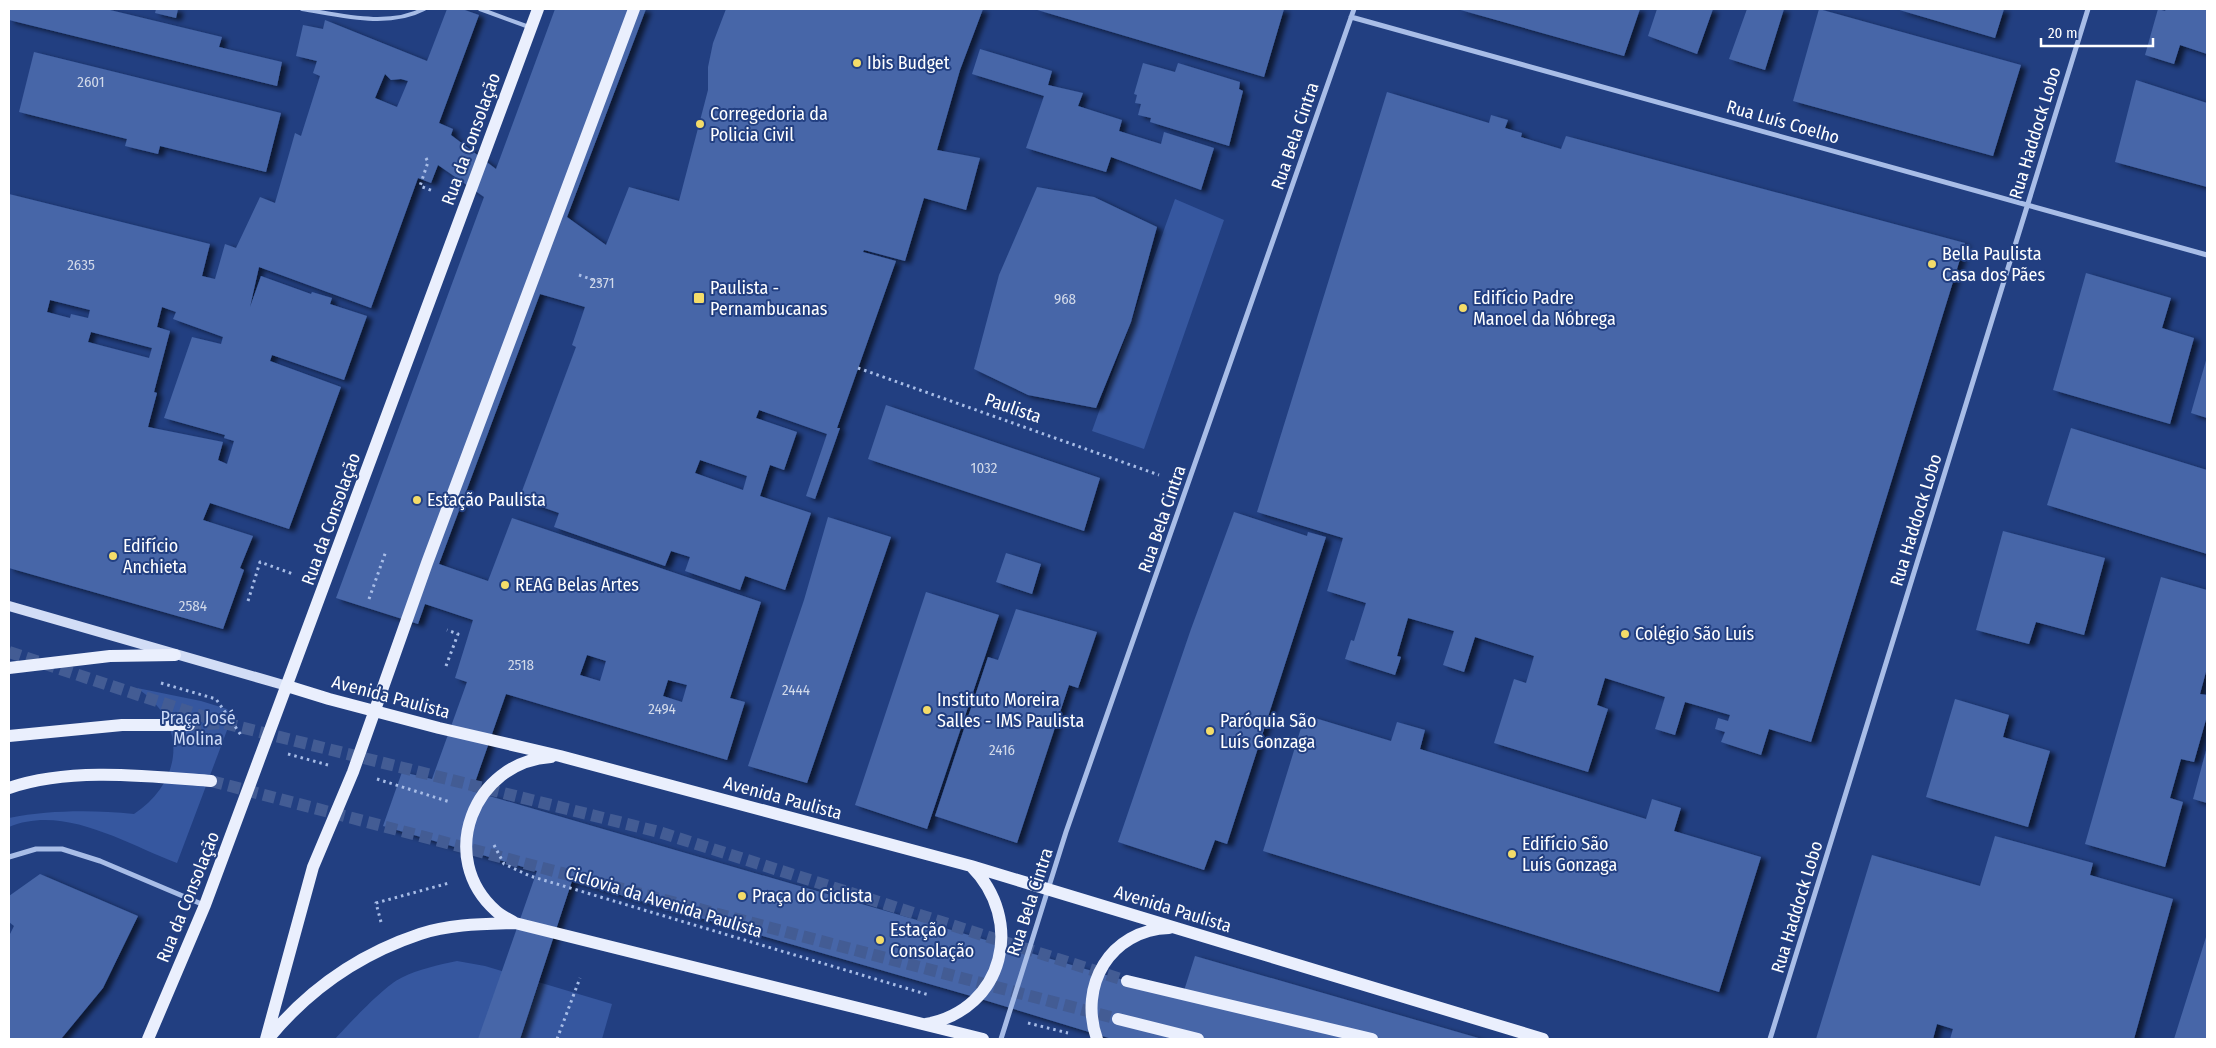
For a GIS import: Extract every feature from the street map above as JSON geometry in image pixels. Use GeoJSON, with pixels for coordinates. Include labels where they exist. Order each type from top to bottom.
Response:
{"type":"FeatureCollection","features":[{"type":"Feature","properties":{"kind":"main road","name":"Rua da Consolação"},"geometry":{"type":"LineString","coordinates":[[147,1039],[205,905],[538,9]]}},
{"type":"Feature","properties":{"kind":"main road"},"geometry":{"type":"LineString","coordinates":[[267,1039],[313,867],[353,772],[433,545],[634,9]]}},
{"type":"Feature","properties":{"kind":"main road","name":"Avenida Paulista"},"geometry":{"type":"LineString","coordinates":[[9,606],[374,711],[560,756],[971,866],[1543,1039]]}},
{"type":"Feature","properties":{"kind":"main road"},"geometry":{"type":"LineString","coordinates":[[9,668],[110,656],[175,655]]}},
{"type":"Feature","properties":{"kind":"main road"},"geometry":{"type":"LineString","coordinates":[[9,736],[122,724],[189,724]]}},
{"type":"Feature","properties":{"kind":"main road"},"geometry":{"type":"LineString","coordinates":[[560,756],[525,762],[508,770],[482,794],[474,809],[468,826],[467,859],[472,877],[482,895],[496,912],[515,923],[983,1039]]}},
{"type":"Feature","properties":{"kind":"main road"},"geometry":{"type":"LineString","coordinates":[[9,788],[71,777],[134,775],[211,780]]}},
{"type":"Feature","properties":{"kind":"main road"},"geometry":{"type":"LineString","coordinates":[[924,1024],[949,1017],[970,1003],[993,975],[1001,953],[1000,917],[993,894],[971,866]]}},
{"type":"Feature","properties":{"kind":"main road"},"geometry":{"type":"LineString","coordinates":[[267,1039],[285,1019],[335,976],[363,959],[421,934],[473,925],[515,923]]}},
{"type":"Feature","properties":{"kind":"main road"},"geometry":{"type":"LineString","coordinates":[[1097,1039],[1091,1006],[1092,993],[1100,969],[1116,949],[1126,941],[1149,931],[1174,928]]}},
{"type":"Feature","properties":{"kind":"main road"},"geometry":{"type":"LineString","coordinates":[[1127,981],[1372,1039]]}},
{"type":"Feature","properties":{"kind":"main road"},"geometry":{"type":"LineString","coordinates":[[1118,1019],[1198,1039]]}},
{"type":"Feature","properties":{"kind":"street","name":"Rua Bela Cintra"},"geometry":{"type":"LineString","coordinates":[[1001,1039],[1070,823],[1354,9]]}},
{"type":"Feature","properties":{"kind":"street","name":"Rua Haddock Lobo"},"geometry":{"type":"LineString","coordinates":[[1770,1039],[2088,9]]}},
{"type":"Feature","properties":{"kind":"street","name":"Rua Luís Coelho"},"geometry":{"type":"LineString","coordinates":[[1351,17],[2207,255]]}},
{"type":"Feature","properties":{"kind":"street"},"geometry":{"type":"LineString","coordinates":[[9,857],[36,849],[62,849],[100,861],[205,905]]}},
{"type":"Feature","properties":{"kind":"lane"},"geometry":{"type":"LineString","coordinates":[[302,9],[359,19],[410,16],[424,9]]}},
{"type":"Feature","properties":{"kind":"lane"},"geometry":{"type":"LineString","coordinates":[[480,9],[531,28]]}},
{"type":"Feature","properties":{"kind":"path"},"geometry":{"type":"LineString","coordinates":[[426,158],[428,162],[420,186],[433,191]]}},
{"type":"Feature","properties":{"kind":"path"},"geometry":{"type":"LineString","coordinates":[[579,275],[602,282]]}},
{"type":"Feature","properties":{"kind":"path","name":"Paulista"},"geometry":{"type":"LineString","coordinates":[[858,368],[1159,474]]}},
{"type":"Feature","properties":{"kind":"path"},"geometry":{"type":"LineString","coordinates":[[369,598],[386,550]]}},
{"type":"Feature","properties":{"kind":"path"},"geometry":{"type":"LineString","coordinates":[[248,601],[260,562],[292,574]]}},
{"type":"Feature","properties":{"kind":"path"},"geometry":{"type":"LineString","coordinates":[[446,666],[458,634],[447,630]]}},
{"type":"Feature","properties":{"kind":"path"},"geometry":{"type":"LineString","coordinates":[[264,748],[353,772],[474,809],[504,864],[472,877],[376,903],[387,948]]}},
{"type":"Feature","properties":{"kind":"path","name":"Ciclovia da Avenida Paulista"},"geometry":{"type":"LineString","coordinates":[[504,864],[530,876],[948,1000],[970,1003]]}},
{"type":"Feature","properties":{"kind":"path"},"geometry":{"type":"LineString","coordinates":[[557,1039],[580,978]]}},
{"type":"Feature","properties":{"kind":"path"},"geometry":{"type":"LineString","coordinates":[[1008,1017],[1073,1035]]}},
{"type":"Feature","properties":{"kind":"green space"},"geometry":{"type":"Polygon","coordinates":[[[1175,199],[1224,220],[1144,449],[1092,431],[1175,199]]]}},
{"type":"Feature","properties":{"kind":"green space","name":"Praça José Molina"},"geometry":{"type":"Polygon","coordinates":[[[137,688],[201,701],[227,709],[232,717],[177,863],[116,837],[73,823],[51,820],[30,821],[9,827],[9,818],[40,813],[87,811],[134,814],[151,801],[163,785],[170,769],[173,751],[172,734],[165,717],[154,702],[137,688]]]}},
{"type":"Feature","properties":{"kind":"green space"},"geometry":{"type":"Polygon","coordinates":[[[457,961],[485,966],[612,1004],[602,1039],[335,1039],[394,982],[422,970],[457,961]]]}},
{"type":"Feature","properties":{"kind":"building"},"geometry":{"type":"Polygon","coordinates":[[[9,9],[106,9],[222,37],[219,47],[282,62],[277,86],[9,20],[9,9]]]}},
{"type":"Feature","properties":{"kind":"building"},"geometry":{"type":"Polygon","coordinates":[[[156,9],[178,9],[176,18],[155,13],[156,9]]]}},
{"type":"Feature","properties":{"kind":"building"},"geometry":{"type":"Polygon","coordinates":[[[447,9],[462,9],[479,15],[439,123],[453,129],[451,135],[496,169],[555,9],[646,9],[567,217],[606,245],[629,187],[679,201],[708,90],[708,67],[713,43],[726,9],[983,9],[960,70],[937,150],[980,158],[966,210],[924,198],[905,261],[864,250],[863,252],[896,261],[837,428],[840,428],[815,499],[806,496],[827,434],[759,410],[756,418],[797,432],[784,470],[770,465],[760,496],[811,513],[785,590],[745,576],[740,590],[685,571],[690,557],[671,551],[665,566],[554,527],[559,513],[519,499],[576,347],[572,345],[585,307],[540,294],[439,564],[488,581],[512,518],[761,602],[730,698],[745,702],[727,760],[506,694],[472,791],[1182,997],[1195,956],[1482,1039],[1112,1039],[971,996],[572,881],[520,1039],[478,1039],[537,871],[383,826],[402,772],[432,779],[467,682],[455,678],[473,620],[425,604],[418,624],[336,598],[484,197],[438,165],[431,183],[418,178],[371,308],[259,267],[250,307],[261,276],[311,294],[312,292],[332,298],[330,304],[367,316],[344,380],[272,355],[270,361],[341,387],[289,529],[210,503],[203,520],[253,536],[240,568],[244,570],[223,629],[9,568],[9,194],[210,244],[202,276],[215,279],[225,244],[236,248],[260,197],[275,203],[295,133],[301,136],[320,76],[313,73],[317,61],[296,56],[303,25],[323,29],[325,20],[427,61],[447,9]],[[385,74],[375,98],[397,107],[408,81],[401,79],[391,80],[385,74]],[[50,300],[47,312],[70,318],[71,314],[88,318],[90,310],[50,300]],[[162,307],[157,327],[170,331],[154,392],[157,393],[148,427],[223,442],[218,460],[227,464],[234,441],[224,438],[225,435],[164,418],[192,337],[221,344],[223,337],[173,319],[176,312],[162,307]],[[91,332],[88,342],[149,358],[152,348],[91,332]],[[700,460],[695,473],[743,490],[747,476],[700,460]],[[587,655],[580,675],[600,681],[606,661],[587,655]],[[668,680],[663,696],[682,702],[687,685],[668,680]]]}},
{"type":"Feature","properties":{"kind":"building"},"geometry":{"type":"Polygon","coordinates":[[[1034,9],[1284,9],[1264,77],[1034,9]]]}},
{"type":"Feature","properties":{"kind":"building"},"geometry":{"type":"Polygon","coordinates":[[[1457,9],[1640,9],[1624,56],[1457,9]]]}},
{"type":"Feature","properties":{"kind":"building"},"geometry":{"type":"Polygon","coordinates":[[[1657,9],[1713,9],[1697,54],[1648,36],[1657,9]]]}},
{"type":"Feature","properties":{"kind":"building"},"geometry":{"type":"Polygon","coordinates":[[[1747,9],[1784,9],[1765,70],[1729,59],[1747,9]]]}},
{"type":"Feature","properties":{"kind":"building"},"geometry":{"type":"Polygon","coordinates":[[[1819,9],[2021,65],[1993,156],[1793,101],[1819,9]]]}},
{"type":"Feature","properties":{"kind":"building"},"geometry":{"type":"Polygon","coordinates":[[[1896,9],[2004,9],[1995,38],[1896,9]]]}},
{"type":"Feature","properties":{"kind":"building"},"geometry":{"type":"Polygon","coordinates":[[[2158,9],[2165,11],[2166,9],[2207,9],[2207,54],[2180,45],[2174,64],[2145,55],[2158,9]]]}},
{"type":"Feature","properties":{"kind":"building"},"geometry":{"type":"Polygon","coordinates":[[[980,49],[1052,71],[1048,85],[1083,93],[1078,106],[1122,120],[1119,131],[1161,144],[1164,132],[1214,148],[1201,190],[1111,157],[1106,172],[1026,148],[1044,96],[972,74],[980,49]]]}},
{"type":"Feature","properties":{"kind":"building"},"geometry":{"type":"Polygon","coordinates":[[[34,52],[281,113],[266,172],[160,146],[158,154],[125,146],[127,139],[19,112],[34,52]]]}},
{"type":"Feature","properties":{"kind":"building"},"geometry":{"type":"Polygon","coordinates":[[[1143,63],[1175,72],[1178,63],[1240,82],[1239,89],[1243,91],[1229,146],[1150,122],[1151,118],[1138,115],[1141,104],[1135,103],[1137,95],[1134,94],[1143,63]]]}},
{"type":"Feature","properties":{"kind":"building"},"geometry":{"type":"Polygon","coordinates":[[[2136,80],[2207,103],[2207,187],[2115,162],[2136,80]]]}},
{"type":"Feature","properties":{"kind":"building"},"geometry":{"type":"Polygon","coordinates":[[[1387,92],[1489,123],[1491,115],[1508,120],[1505,128],[1522,133],[1521,137],[1561,149],[1566,136],[1965,243],[1811,742],[1769,729],[1761,755],[1721,742],[1725,732],[1715,729],[1718,718],[1728,721],[1730,715],[1685,702],[1675,735],[1655,729],[1665,697],[1605,678],[1597,705],[1608,709],[1588,772],[1494,743],[1514,679],[1526,683],[1534,656],[1475,637],[1464,672],[1443,665],[1454,631],[1408,618],[1397,656],[1401,657],[1395,675],[1345,659],[1351,640],[1354,641],[1366,603],[1327,591],[1343,538],[1257,512],[1387,92]]]}},
{"type":"Feature","properties":{"kind":"building"},"geometry":{"type":"Polygon","coordinates":[[[1037,187],[1094,197],[1157,227],[1131,322],[1096,408],[1028,395],[974,369],[999,275],[1037,187]]]}},
{"type":"Feature","properties":{"kind":"building"},"geometry":{"type":"Polygon","coordinates":[[[2086,273],[2171,298],[2162,328],[2194,338],[2170,424],[2053,390],[2086,273]]]}},
{"type":"Feature","properties":{"kind":"building"},"geometry":{"type":"Polygon","coordinates":[[[2207,357],[2207,418],[2191,413],[2207,357]]]}},
{"type":"Feature","properties":{"kind":"building"},"geometry":{"type":"Polygon","coordinates":[[[886,405],[1100,478],[1084,531],[868,459],[886,405]]]}},
{"type":"Feature","properties":{"kind":"building"},"geometry":{"type":"Polygon","coordinates":[[[2071,428],[2207,470],[2207,554],[2047,505],[2071,428]]]}},
{"type":"Feature","properties":{"kind":"building","name":"Paróquia São Luís Gonzaga"},"geometry":{"type":"Polygon","coordinates":[[[1234,512],[1307,536],[1308,532],[1326,537],[1227,844],[1215,840],[1204,870],[1118,842],[1191,629],[1234,512]]]}},
{"type":"Feature","properties":{"kind":"building"},"geometry":{"type":"Polygon","coordinates":[[[828,517],[891,537],[807,783],[748,766],[804,600],[828,517]]]}},
{"type":"Feature","properties":{"kind":"building"},"geometry":{"type":"Polygon","coordinates":[[[2003,531],[2105,558],[2084,635],[2036,622],[2029,644],[1976,630],[2003,531]]]}},
{"type":"Feature","properties":{"kind":"building"},"geometry":{"type":"Polygon","coordinates":[[[1006,553],[1041,564],[1032,594],[996,582],[1006,553]]]}},
{"type":"Feature","properties":{"kind":"building"},"geometry":{"type":"Polygon","coordinates":[[[2161,577],[2207,590],[2207,668],[2200,694],[2207,695],[2207,716],[2194,762],[2181,759],[2170,798],[2183,802],[2165,867],[2085,844],[2161,577]]]}},
{"type":"Feature","properties":{"kind":"building","name":"Instituto Moreira Salles - IMS Paulista"},"geometry":{"type":"Polygon","coordinates":[[[926,592],[999,615],[927,829],[855,805],[926,592]]]}},
{"type":"Feature","properties":{"kind":"building"},"geometry":{"type":"Polygon","coordinates":[[[1016,609],[1097,632],[1078,688],[1069,685],[1017,843],[935,816],[988,657],[998,660],[1016,609]]]}},
{"type":"Feature","properties":{"kind":"building"},"geometry":{"type":"Polygon","coordinates":[[[1955,699],[2009,715],[2003,737],[2050,751],[2028,827],[1926,797],[1955,699]]]}},
{"type":"Feature","properties":{"kind":"building","name":"Edifício São Luís Gonzaga"},"geometry":{"type":"Polygon","coordinates":[[[1305,715],[1391,741],[1397,722],[1425,730],[1420,749],[1646,819],[1652,799],[1681,808],[1674,831],[1761,857],[1719,992],[1263,851],[1305,715]]]}},
{"type":"Feature","properties":{"kind":"building"},"geometry":{"type":"Polygon","coordinates":[[[2207,747],[2207,803],[2193,799],[2207,747]]]}},
{"type":"Feature","properties":{"kind":"building"},"geometry":{"type":"Polygon","coordinates":[[[1995,836],[2093,863],[2090,875],[2173,899],[2134,1039],[1950,1039],[1953,1029],[1937,1024],[1933,1039],[1816,1039],[1872,855],[1980,886],[1995,836]]]}},
{"type":"Feature","properties":{"kind":"building"},"geometry":{"type":"Polygon","coordinates":[[[40,874],[138,916],[103,988],[61,1039],[9,1039],[9,936],[14,926],[9,922],[9,896],[40,874]]]}},
{"type":"Feature","properties":{"kind":"building"},"geometry":{"type":"Polygon","coordinates":[[[2207,934],[2207,1039],[2174,1039],[2207,934]]]}},
{"type":"Feature","properties":{"kind":"tunnel"},"geometry":{"type":"LineString","coordinates":[[9,652],[217,721]]}},
{"type":"Feature","properties":{"kind":"tunnel"},"geometry":{"type":"LineString","coordinates":[[189,725],[224,723],[659,832],[1127,981]]}},
{"type":"Feature","properties":{"kind":"tunnel"},"geometry":{"type":"LineString","coordinates":[[211,781],[1118,1019]]}},
{"type":"Feature","properties":{"kind":"place","name":"Ibis Budget"},"geometry":{"type":"Point","coordinates":[857,63]}},
{"type":"Feature","properties":{"kind":"place","name":"Corregedoria da Policia Civil"},"geometry":{"type":"Point","coordinates":[700,124]}},
{"type":"Feature","properties":{"kind":"place","name":"Bella Paulista Casa dos Pães"},"geometry":{"type":"Point","coordinates":[1932,264]}},
{"type":"Feature","properties":{"kind":"place","name":"Paulista - Pernambucanas"},"geometry":{"type":"Point","coordinates":[699,298]}},
{"type":"Feature","properties":{"kind":"place","name":"Edifício Padre Manoel da Nóbrega"},"geometry":{"type":"Point","coordinates":[1463,308]}},
{"type":"Feature","properties":{"kind":"place","name":"Estação Paulista"},"geometry":{"type":"Point","coordinates":[417,500]}},
{"type":"Feature","properties":{"kind":"place","name":"Edifício Anchieta"},"geometry":{"type":"Point","coordinates":[113,556]}},
{"type":"Feature","properties":{"kind":"place","name":"REAG Belas Artes"},"geometry":{"type":"Point","coordinates":[505,585]}},
{"type":"Feature","properties":{"kind":"place","name":"Colégio São Luís"},"geometry":{"type":"Point","coordinates":[1625,634]}},
{"type":"Feature","properties":{"kind":"place","name":"Instituto Moreira Salles - IMS Paulista"},"geometry":{"type":"Point","coordinates":[927,710]}},
{"type":"Feature","properties":{"kind":"place","name":"Paróquia São Luís Gonzaga"},"geometry":{"type":"Point","coordinates":[1210,731]}},
{"type":"Feature","properties":{"kind":"place","name":"Edifício São Luís Gonzaga"},"geometry":{"type":"Point","coordinates":[1512,854]}},
{"type":"Feature","properties":{"kind":"place","name":"Praça do Ciclista"},"geometry":{"type":"Point","coordinates":[742,896]}},
{"type":"Feature","properties":{"kind":"place","name":"Estação Consolação"},"geometry":{"type":"Point","coordinates":[880,940]}}]}
